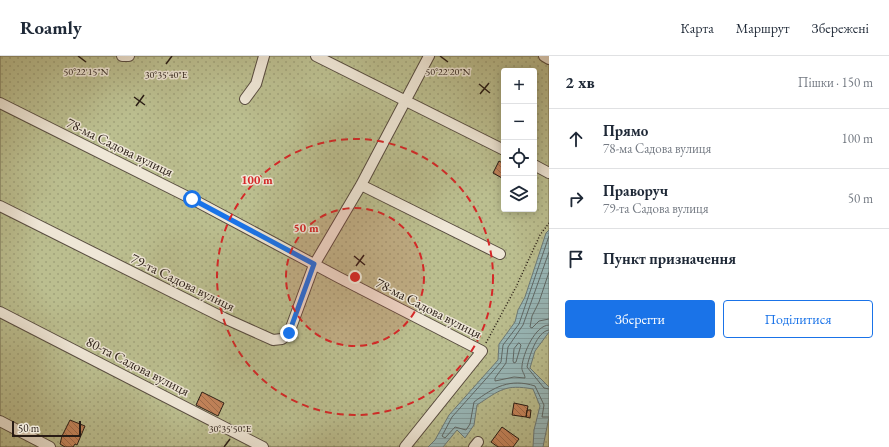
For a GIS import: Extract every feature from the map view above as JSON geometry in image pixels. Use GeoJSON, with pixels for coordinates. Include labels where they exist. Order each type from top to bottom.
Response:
{"type":"FeatureCollection","features":[{"type":"Feature","properties":{"kind":"street"},"geometry":{"type":"LineString","coordinates":[[122,56],[129,56]]}},
{"type":"Feature","properties":{"kind":"street"},"geometry":{"type":"LineString","coordinates":[[245,99],[256,84],[264,56]]}},
{"type":"Feature","properties":{"kind":"street"},"geometry":{"type":"LineString","coordinates":[[316,56],[405,99],[501,148]]}},
{"type":"Feature","properties":{"kind":"street","name":"79-та Садова вулиця"},"geometry":{"type":"LineString","coordinates":[[0,206],[224,318],[273,340],[282,339],[289,333],[314,264],[361,185],[429,56]]}},
{"type":"Feature","properties":{"kind":"street"},"geometry":{"type":"LineString","coordinates":[[544,56],[549,59]]}},
{"type":"Feature","properties":{"kind":"street","name":"78-ма Садова вулиця"},"geometry":{"type":"LineString","coordinates":[[0,103],[192,199],[482,351]]}},
{"type":"Feature","properties":{"kind":"street"},"geometry":{"type":"LineString","coordinates":[[537,167],[549,173]]}},
{"type":"Feature","properties":{"kind":"street"},"geometry":{"type":"LineString","coordinates":[[361,185],[500,254]]}},
{"type":"Feature","properties":{"kind":"street","name":"80-та Садова вулиця"},"geometry":{"type":"LineString","coordinates":[[0,312],[263,447]]}},
{"type":"Feature","properties":{"kind":"street"},"geometry":{"type":"LineString","coordinates":[[405,447],[482,351]]}},
{"type":"Feature","properties":{"kind":"street"},"geometry":{"type":"LineString","coordinates":[[0,422],[50,447]]}},
{"type":"Feature","properties":{"kind":"path"},"geometry":{"type":"LineString","coordinates":[[482,351],[516,287],[540,235],[549,223]]}},
{"type":"Feature","properties":{"kind":"green space"},"geometry":{"type":"Polygon","coordinates":[[[0,56],[549,56],[549,447],[0,447],[0,56]]]}},
{"type":"Feature","properties":{"kind":"water"},"geometry":{"type":"Polygon","coordinates":[[[549,230],[549,332],[535,351],[530,368],[549,387],[549,417],[543,447],[533,447],[534,430],[540,406],[533,389],[516,387],[497,392],[477,405],[474,425],[465,438],[457,430],[443,447],[428,447],[435,440],[449,415],[498,360],[499,344],[515,322],[518,310],[525,297],[546,233],[549,230]]]}},
{"type":"Feature","properties":{"kind":"building"},"geometry":{"type":"Polygon","coordinates":[[[499,161],[501,162],[501,177],[493,173],[499,161]]]}},
{"type":"Feature","properties":{"kind":"building"},"geometry":{"type":"Polygon","coordinates":[[[202,392],[224,403],[218,416],[196,405],[202,392]]]}},
{"type":"Feature","properties":{"kind":"building"},"geometry":{"type":"Polygon","coordinates":[[[514,403],[528,406],[526,417],[512,415],[514,403]]]}},
{"type":"Feature","properties":{"kind":"building"},"geometry":{"type":"Polygon","coordinates":[[[527,410],[531,410],[530,418],[526,417],[527,410]]]}},
{"type":"Feature","properties":{"kind":"building"},"geometry":{"type":"Polygon","coordinates":[[[70,420],[85,426],[77,445],[75,444],[73,447],[65,447],[60,444],[62,436],[70,420]]]}},
{"type":"Feature","properties":{"kind":"building"},"geometry":{"type":"Polygon","coordinates":[[[502,427],[519,439],[513,447],[498,447],[491,442],[502,427]]]}},
{"type":"Feature","properties":{"kind":"route"},"geometry":{"type":"LineString","coordinates":[[192,199],[314,264],[306,282],[289,333]]}}]}
